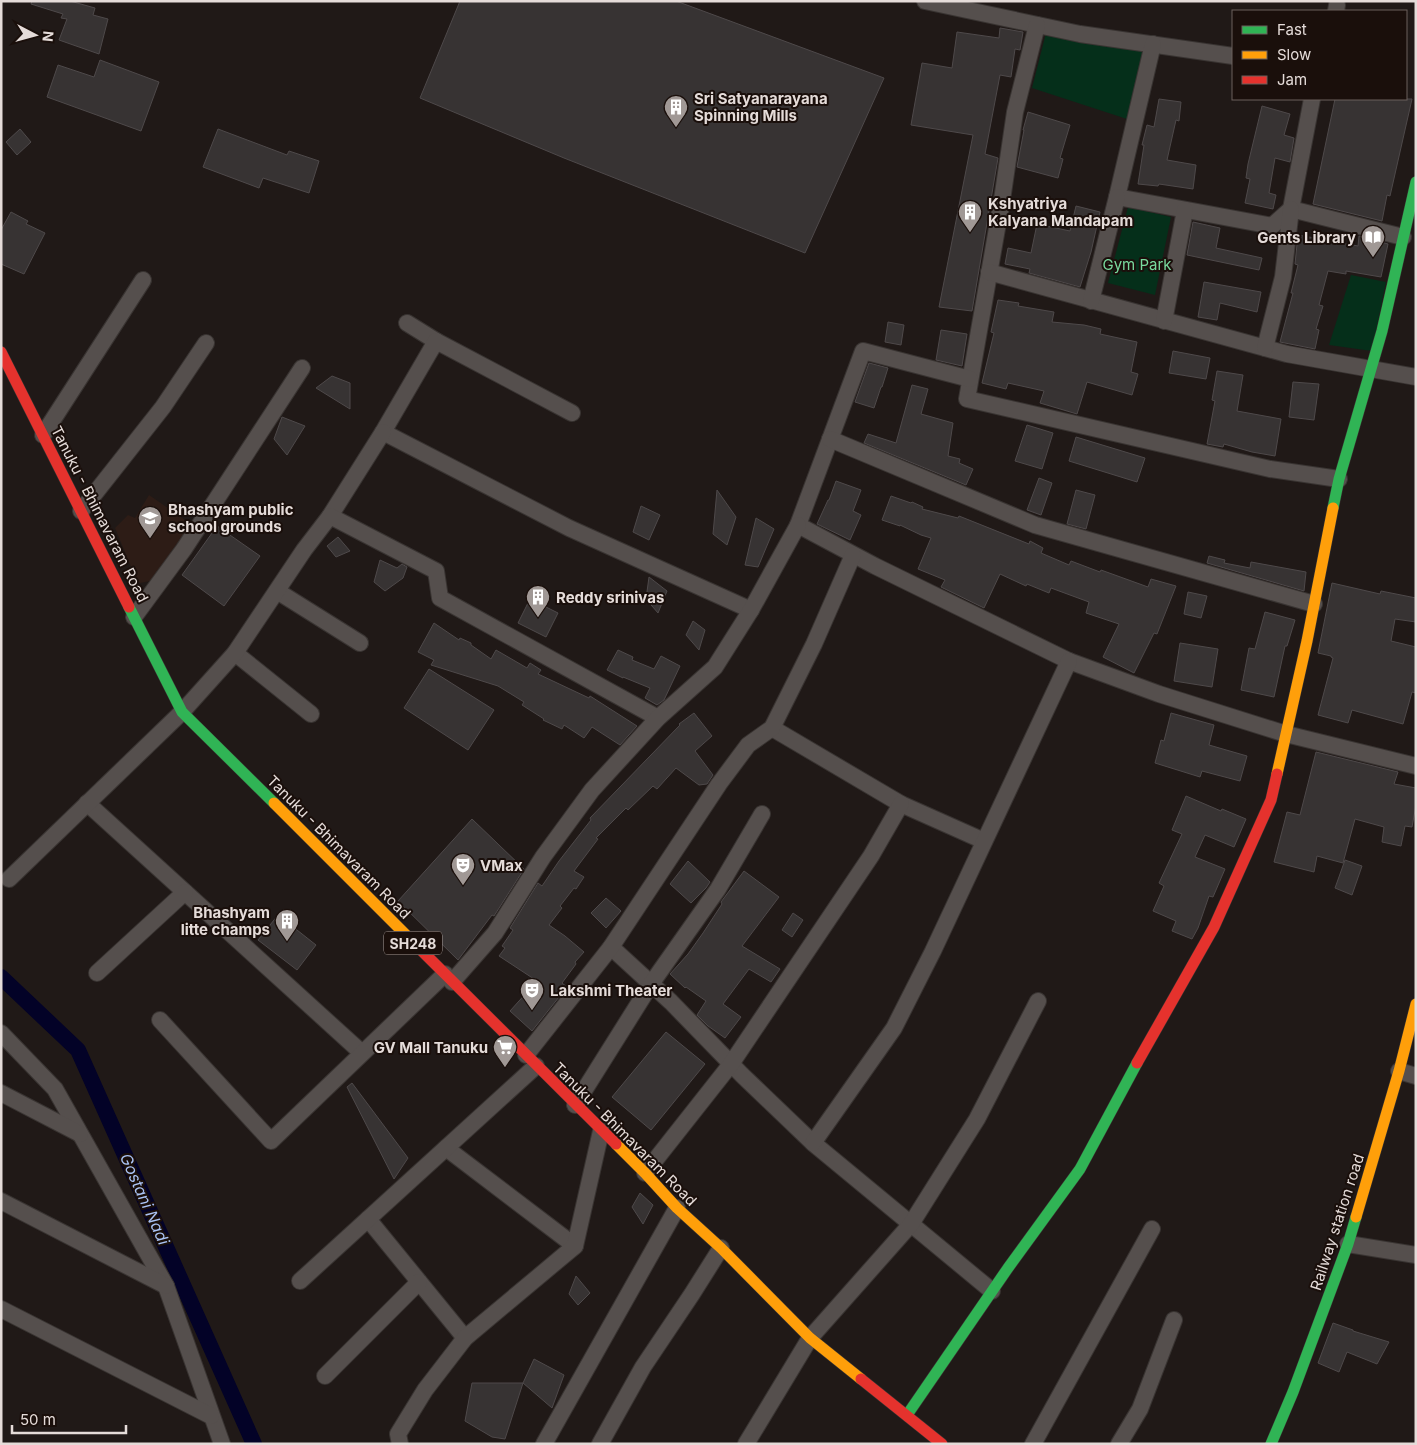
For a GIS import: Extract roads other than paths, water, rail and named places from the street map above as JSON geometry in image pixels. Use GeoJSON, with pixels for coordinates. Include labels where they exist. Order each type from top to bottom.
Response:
{"type":"FeatureCollection","features":[{"type":"Feature","properties":{"kind":"street"},"geometry":{"type":"LineString","coordinates":[[925,1],[1080,34],[1232,56]]}},
{"type":"Feature","properties":{"kind":"street"},"geometry":{"type":"LineString","coordinates":[[1038,25],[1015,112],[1002,200],[967,399],[1261,467],[1339,479]]}},
{"type":"Feature","properties":{"kind":"street"},"geometry":{"type":"LineString","coordinates":[[1091,301],[1153,44]]}},
{"type":"Feature","properties":{"kind":"street"},"geometry":{"type":"LineString","coordinates":[[1265,348],[1283,277],[1290,209],[1312,100]]}},
{"type":"Feature","properties":{"kind":"street"},"geometry":{"type":"LineString","coordinates":[[907,1415],[992,1291],[1080,1169],[1142,1054],[1214,928],[1271,800],[1339,479],[1382,331],[1416,182]]}},
{"type":"Feature","properties":{"kind":"street"},"geometry":{"type":"LineString","coordinates":[[1117,197],[1272,226],[1290,209]]}},
{"type":"Feature","properties":{"kind":"street"},"geometry":{"type":"LineString","coordinates":[[1290,209],[1403,237]]}},
{"type":"Feature","properties":{"kind":"street"},"geometry":{"type":"LineString","coordinates":[[1164,321],[1185,210]]}},
{"type":"Feature","properties":{"kind":"street"},"geometry":{"type":"LineString","coordinates":[[989,272],[1287,354],[1416,377]]}},
{"type":"Feature","properties":{"kind":"street"},"geometry":{"type":"LineString","coordinates":[[43,435],[143,280]]}},
{"type":"Feature","properties":{"kind":"street"},"geometry":{"type":"LineString","coordinates":[[407,323],[436,341],[572,413]]}},
{"type":"Feature","properties":{"kind":"street"},"geometry":{"type":"LineString","coordinates":[[9,879],[182,712],[235,653],[304,550],[330,516],[436,341]]}},
{"type":"Feature","properties":{"kind":"street"},"geometry":{"type":"LineString","coordinates":[[81,511],[163,407],[206,343]]}},
{"type":"Feature","properties":{"kind":"street"},"geometry":{"type":"LineString","coordinates":[[160,1020],[271,1141],[362,1053],[448,978],[495,933],[543,857],[592,790],[658,718],[714,667],[751,610],[798,525],[863,351],[970,379]]}},
{"type":"Feature","properties":{"kind":"street","name":"Tanuku - Bhimavaram Road"},"geometry":{"type":"LineString","coordinates":[[1,352],[182,712],[645,1173],[677,1208],[721,1248],[810,1338],[942,1444]]}},
{"type":"Feature","properties":{"kind":"street"},"geometry":{"type":"LineString","coordinates":[[134,617],[184,549],[302,368]]}},
{"type":"Feature","properties":{"kind":"street"},"geometry":{"type":"LineString","coordinates":[[382,432],[569,528],[751,610]]}},
{"type":"Feature","properties":{"kind":"street"},"geometry":{"type":"LineString","coordinates":[[830,439],[1036,524],[1314,604]]}},
{"type":"Feature","properties":{"kind":"street"},"geometry":{"type":"LineString","coordinates":[[330,516],[436,571],[440,598],[658,718]]}},
{"type":"Feature","properties":{"kind":"street"},"geometry":{"type":"LineString","coordinates":[[798,525],[853,555],[1069,661],[1160,694],[1286,734],[1416,766]]}},
{"type":"Feature","properties":{"kind":"street"},"geometry":{"type":"LineString","coordinates":[[300,1281],[446,1148],[531,1061],[612,947],[719,784],[748,744],[772,728],[814,644],[853,555]]}},
{"type":"Feature","properties":{"kind":"street"},"geometry":{"type":"LineString","coordinates":[[277,590],[360,643]]}},
{"type":"Feature","properties":{"kind":"street"},"geometry":{"type":"LineString","coordinates":[[235,653],[311,714]]}},
{"type":"Feature","properties":{"kind":"street"},"geometry":{"type":"LineString","coordinates":[[813,1143],[894,1028],[934,951],[1069,661]]}},
{"type":"Feature","properties":{"kind":"street"},"geometry":{"type":"LineString","coordinates":[[772,728],[901,804],[984,841]]}},
{"type":"Feature","properties":{"kind":"street"},"geometry":{"type":"LineString","coordinates":[[87,803],[362,1053]]}},
{"type":"Feature","properties":{"kind":"street"},"geometry":{"type":"LineString","coordinates":[[645,1173],[730,1064],[871,856],[901,804]]}},
{"type":"Feature","properties":{"kind":"street"},"geometry":{"type":"LineString","coordinates":[[575,1105],[652,984],[718,889],[762,814]]}},
{"type":"Feature","properties":{"kind":"street"},"geometry":{"type":"LineString","coordinates":[[97,973],[185,892]]}},
{"type":"Feature","properties":{"kind":"street"},"geometry":{"type":"LineString","coordinates":[[612,947],[671,1002],[730,1064],[813,1143],[992,1291]]}},
{"type":"Feature","properties":{"kind":"street"},"geometry":{"type":"LineString","coordinates":[[746,1444],[810,1338],[911,1224],[977,1119],[1038,1001]]}},
{"type":"Feature","properties":{"kind":"street","name":"Railway station road"},"geometry":{"type":"LineString","coordinates":[[1271,1444],[1293,1392],[1348,1244],[1399,1071],[1416,1004]]}},
{"type":"Feature","properties":{"kind":"street"},"geometry":{"type":"LineString","coordinates":[[1,1033],[54,1089],[166,1286],[222,1444]]}},
{"type":"Feature","properties":{"kind":"street"},"geometry":{"type":"LineString","coordinates":[[1399,1071],[1416,1076]]}},
{"type":"Feature","properties":{"kind":"street"},"geometry":{"type":"LineString","coordinates":[[1,1093],[80,1134]]}},
{"type":"Feature","properties":{"kind":"street"},"geometry":{"type":"LineString","coordinates":[[400,1444],[398,1434],[425,1390],[465,1338],[575,1246],[601,1131]]}},
{"type":"Feature","properties":{"kind":"street"},"geometry":{"type":"LineString","coordinates":[[446,1148],[575,1246]]}},
{"type":"Feature","properties":{"kind":"street"},"geometry":{"type":"LineString","coordinates":[[1,1201],[166,1286]]}},
{"type":"Feature","properties":{"kind":"street"},"geometry":{"type":"LineString","coordinates":[[544,1444],[677,1208]]}},
{"type":"Feature","properties":{"kind":"street"},"geometry":{"type":"LineString","coordinates":[[368,1219],[465,1338]]}},
{"type":"Feature","properties":{"kind":"street"},"geometry":{"type":"LineString","coordinates":[[1033,1444],[1152,1229]]}},
{"type":"Feature","properties":{"kind":"street"},"geometry":{"type":"LineString","coordinates":[[1348,1244],[1416,1256]]}},
{"type":"Feature","properties":{"kind":"street"},"geometry":{"type":"LineString","coordinates":[[600,1444],[643,1367],[721,1248]]}},
{"type":"Feature","properties":{"kind":"street"},"geometry":{"type":"LineString","coordinates":[[326,1376],[419,1282]]}},
{"type":"Feature","properties":{"kind":"street"},"geometry":{"type":"LineString","coordinates":[[1,1309],[211,1416]]}},
{"type":"Feature","properties":{"kind":"street"},"geometry":{"type":"LineString","coordinates":[[1119,1444],[1140,1409],[1174,1320]]}},
{"type":"Feature","properties":{"kind":"waterway","name":"Gostani Nadi"},"geometry":{"type":"LineString","coordinates":[[1,977],[78,1050],[254,1444]]}},
{"type":"Feature","properties":{"kind":"place","name":"Sri Satyanarayana Spinning Mills"},"geometry":{"type":"Point","coordinates":[676,128]}},
{"type":"Feature","properties":{"kind":"place","name":"Kshyatriya Kalyana Mandapam"},"geometry":{"type":"Point","coordinates":[970,233]}},
{"type":"Feature","properties":{"kind":"place","name":"Gents Library"},"geometry":{"type":"Point","coordinates":[1373,258]}},
{"type":"Feature","properties":{"kind":"place","name":"Bhashyam public school grounds"},"geometry":{"type":"Point","coordinates":[150,539]}},
{"type":"Feature","properties":{"kind":"place","name":"Reddy srinivas"},"geometry":{"type":"Point","coordinates":[538,618]}},
{"type":"Feature","properties":{"kind":"place","name":"VMax"},"geometry":{"type":"Point","coordinates":[463,886]}},
{"type":"Feature","properties":{"kind":"place","name":"Bhashyam litte champs"},"geometry":{"type":"Point","coordinates":[287,942]}},
{"type":"Feature","properties":{"kind":"place","name":"Lakshmi Theater"},"geometry":{"type":"Point","coordinates":[532,1011]}},
{"type":"Feature","properties":{"kind":"place","name":"GV Mall Tanuku"},"geometry":{"type":"Point","coordinates":[505,1068]}},
{"type":"Feature","properties":{"kind":"park label","name":"Gym Park"},"geometry":{"type":"Point","coordinates":[1137,264]}}]}
